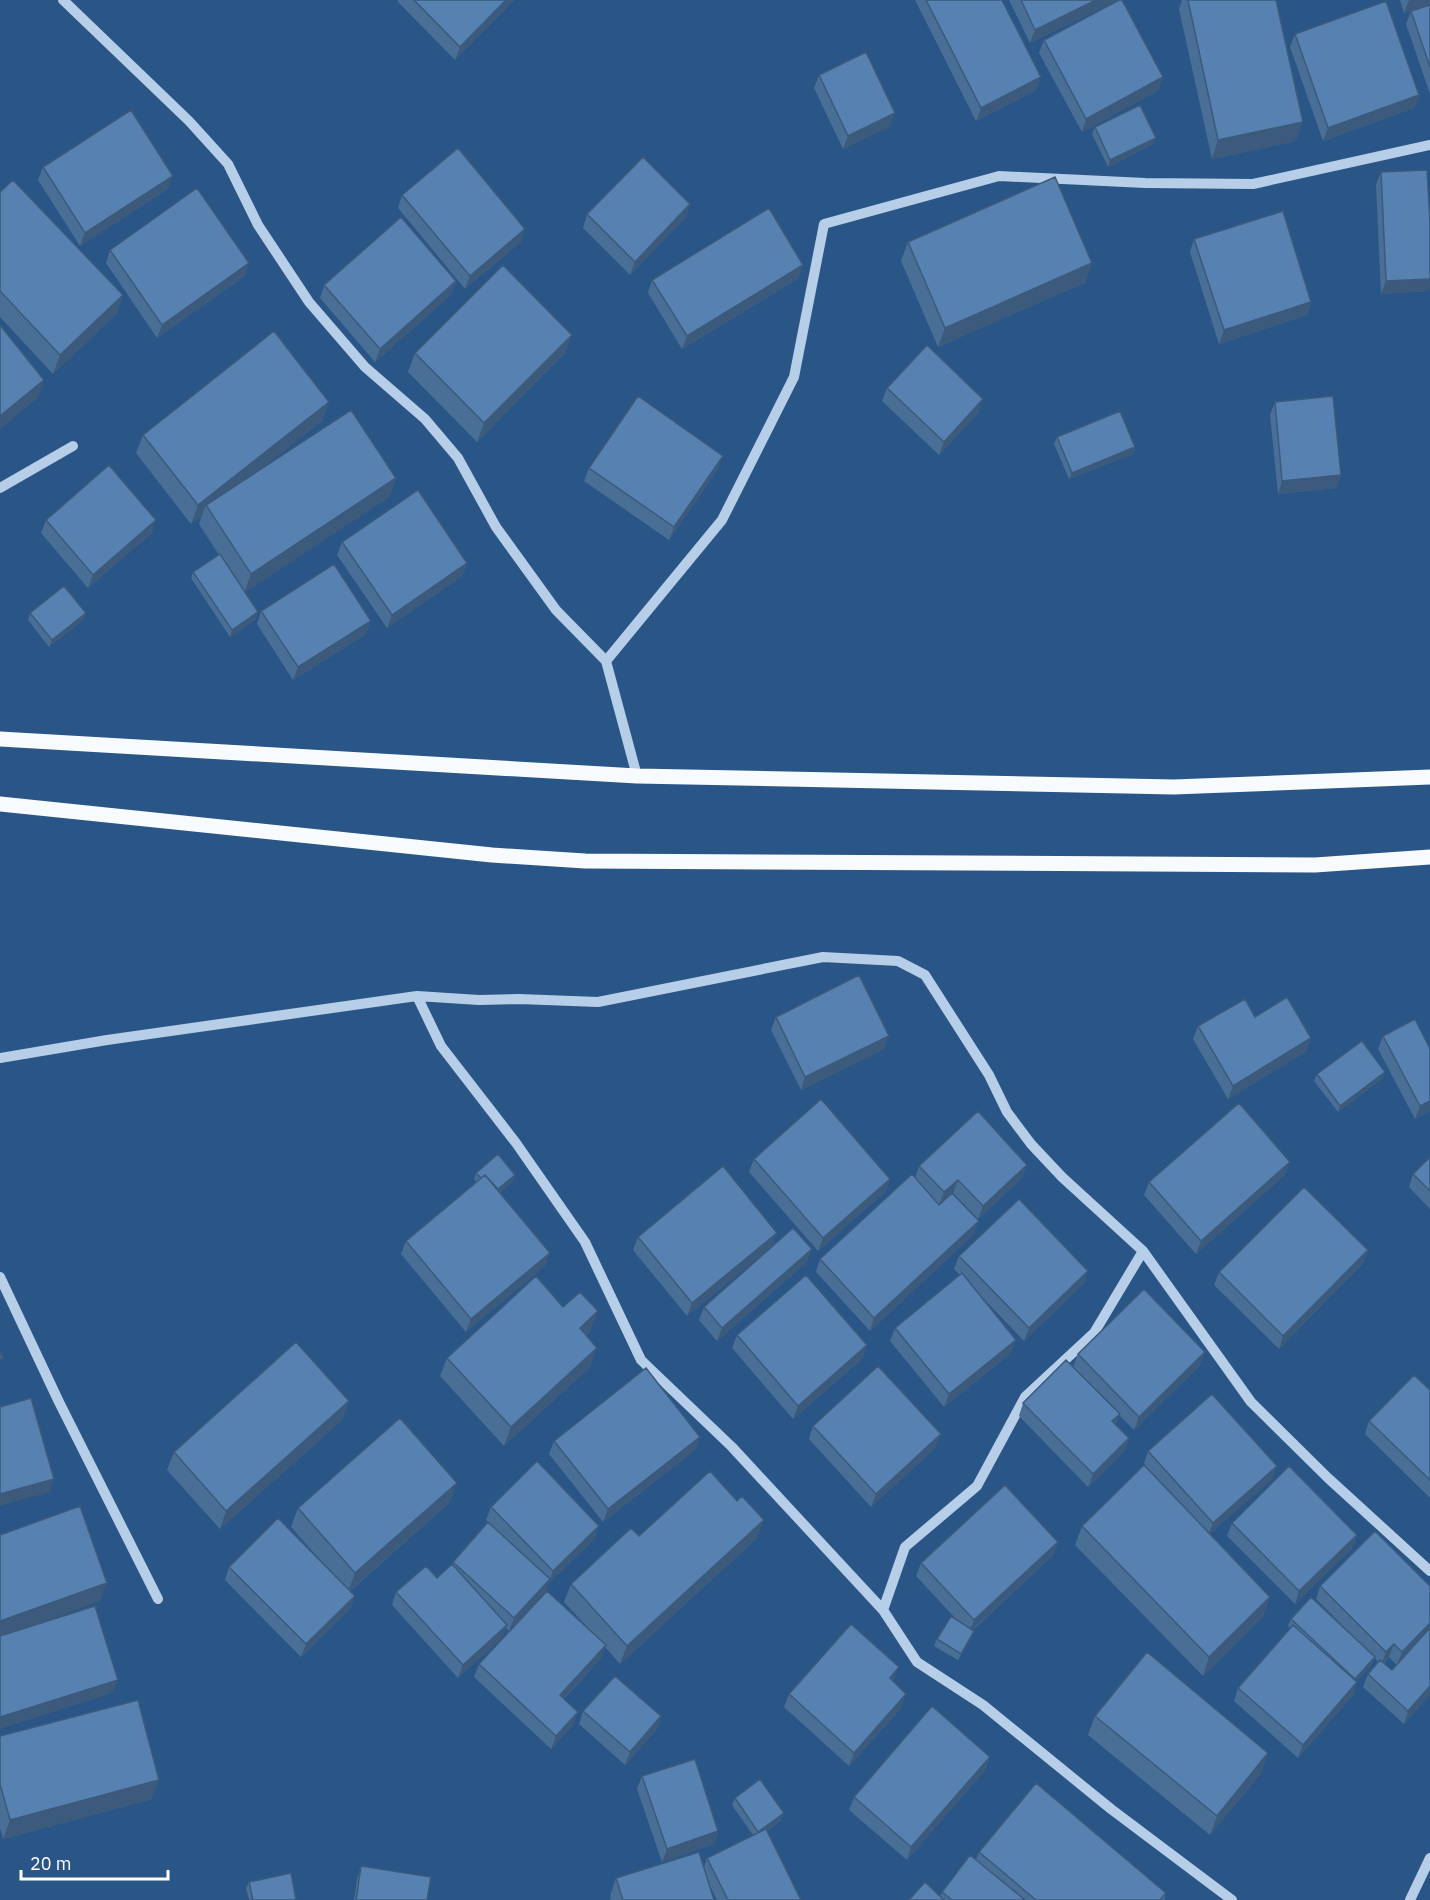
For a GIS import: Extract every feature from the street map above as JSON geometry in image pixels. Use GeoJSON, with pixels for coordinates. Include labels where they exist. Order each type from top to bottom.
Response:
{"type":"FeatureCollection","features":[{"type":"Feature","properties":{"kind":"main road"},"geometry":{"type":"LineString","coordinates":[[0,739],[637,776],[1174,787],[1430,777]]}},
{"type":"Feature","properties":{"kind":"main road"},"geometry":{"type":"LineString","coordinates":[[0,804],[492,855],[585,861],[1315,865],[1430,857]]}},
{"type":"Feature","properties":{"kind":"street"},"geometry":{"type":"LineString","coordinates":[[63,0],[189,122],[228,164],[258,225],[309,302],[365,367],[425,419],[458,458],[496,527],[529,573],[556,610],[606,661],[637,776]]}},
{"type":"Feature","properties":{"kind":"street"},"geometry":{"type":"LineString","coordinates":[[606,661],[722,520],[794,377],[824,225],[999,176],[1145,183],[1253,184],[1430,145]]}},
{"type":"Feature","properties":{"kind":"street"},"geometry":{"type":"LineString","coordinates":[[0,488],[73,446]]}},
{"type":"Feature","properties":{"kind":"street"},"geometry":{"type":"LineString","coordinates":[[2,1057],[417,996],[479,1000],[598,1002],[823,957],[898,961],[925,975],[989,1075],[1007,1112],[1031,1144],[1062,1177],[1143,1251],[1251,1402],[1328,1478],[1430,1571]]}},
{"type":"Feature","properties":{"kind":"street"},"geometry":{"type":"LineString","coordinates":[[417,996],[441,1046],[516,1143],[585,1242],[641,1360],[732,1447],[883,1610],[917,1662],[983,1705],[1111,1809],[1232,1900]]}},
{"type":"Feature","properties":{"kind":"street"},"geometry":{"type":"LineString","coordinates":[[883,1610],[905,1548],[977,1486],[1025,1397],[1094,1333],[1143,1251]]}},
{"type":"Feature","properties":{"kind":"street"},"geometry":{"type":"LineString","coordinates":[[0,1277],[74,1434],[158,1599]]}},
{"type":"Feature","properties":{"kind":"street"},"geometry":{"type":"LineString","coordinates":[[1410,1900],[1430,1858]]}},
{"type":"Feature","properties":{"kind":"building"},"geometry":{"type":"Polygon","coordinates":[[[414,0],[506,0],[460,47],[414,0]]]}},
{"type":"Feature","properties":{"kind":"building"},"geometry":{"type":"Polygon","coordinates":[[[926,0],[1002,0],[1041,77],[981,108],[926,0]]]}},
{"type":"Feature","properties":{"kind":"building"},"geometry":{"type":"Polygon","coordinates":[[[1021,0],[1096,0],[1035,30],[1021,0]]]}},
{"type":"Feature","properties":{"kind":"building"},"geometry":{"type":"Polygon","coordinates":[[[1122,0],[1163,77],[1086,119],[1044,40],[1122,0]]]}},
{"type":"Feature","properties":{"kind":"building"},"geometry":{"type":"Polygon","coordinates":[[[1188,0],[1276,0],[1303,122],[1218,140],[1188,0]]]}},
{"type":"Feature","properties":{"kind":"building"},"geometry":{"type":"Polygon","coordinates":[[[1386,1],[1419,95],[1328,128],[1295,34],[1386,1]]]}},
{"type":"Feature","properties":{"kind":"building"},"geometry":{"type":"Polygon","coordinates":[[[1430,5],[1430,67],[1411,11],[1430,5]]]}},
{"type":"Feature","properties":{"kind":"building"},"geometry":{"type":"Polygon","coordinates":[[[866,52],[895,113],[848,136],[819,75],[866,52]]]}},
{"type":"Feature","properties":{"kind":"building"},"geometry":{"type":"Polygon","coordinates":[[[1140,105],[1156,138],[1110,160],[1095,127],[1140,105]]]}},
{"type":"Feature","properties":{"kind":"building"},"geometry":{"type":"Polygon","coordinates":[[[131,110],[173,176],[85,233],[43,167],[131,110]]]}},
{"type":"Feature","properties":{"kind":"building"},"geometry":{"type":"Polygon","coordinates":[[[458,148],[525,229],[470,276],[402,195],[458,148]]]}},
{"type":"Feature","properties":{"kind":"building"},"geometry":{"type":"Polygon","coordinates":[[[643,157],[690,204],[635,262],[587,214],[643,157]]]}},
{"type":"Feature","properties":{"kind":"building"},"geometry":{"type":"Polygon","coordinates":[[[1427,170],[1430,279],[1386,281],[1381,172],[1427,170]]]}},
{"type":"Feature","properties":{"kind":"building"},"geometry":{"type":"Polygon","coordinates":[[[1055,177],[1092,263],[945,328],[908,242],[1055,177]]]}},
{"type":"Feature","properties":{"kind":"building"},"geometry":{"type":"Polygon","coordinates":[[[13,180],[123,295],[60,355],[0,291],[0,192],[13,180]]]}},
{"type":"Feature","properties":{"kind":"building"},"geometry":{"type":"Polygon","coordinates":[[[197,188],[249,263],[162,325],[110,250],[197,188]]]}},
{"type":"Feature","properties":{"kind":"building"},"geometry":{"type":"Polygon","coordinates":[[[769,208],[803,265],[687,336],[652,280],[769,208]]]}},
{"type":"Feature","properties":{"kind":"building"},"geometry":{"type":"Polygon","coordinates":[[[1283,211],[1311,302],[1224,330],[1194,239],[1283,211]]]}},
{"type":"Feature","properties":{"kind":"building"},"geometry":{"type":"Polygon","coordinates":[[[401,217],[456,281],[380,349],[324,285],[401,217]]]}},
{"type":"Feature","properties":{"kind":"building"},"geometry":{"type":"Polygon","coordinates":[[[503,265],[572,335],[484,423],[415,353],[503,265]]]}},
{"type":"Feature","properties":{"kind":"building"},"geometry":{"type":"Polygon","coordinates":[[[0,325],[44,380],[0,416],[0,325]]]}},
{"type":"Feature","properties":{"kind":"building"},"geometry":{"type":"Polygon","coordinates":[[[274,331],[329,402],[198,505],[143,435],[274,331]]]}},
{"type":"Feature","properties":{"kind":"building"},"geometry":{"type":"Polygon","coordinates":[[[927,345],[983,399],[944,442],[887,388],[927,345]]]}},
{"type":"Feature","properties":{"kind":"building"},"geometry":{"type":"Polygon","coordinates":[[[638,396],[723,456],[674,527],[589,468],[638,396]]]}},
{"type":"Feature","properties":{"kind":"building"},"geometry":{"type":"Polygon","coordinates":[[[1333,396],[1341,475],[1282,481],[1275,402],[1333,396]]]}},
{"type":"Feature","properties":{"kind":"building"},"geometry":{"type":"Polygon","coordinates":[[[351,410],[396,478],[251,574],[206,505],[351,410]]]}},
{"type":"Feature","properties":{"kind":"building"},"geometry":{"type":"Polygon","coordinates":[[[1120,411],[1135,447],[1072,473],[1057,437],[1120,411]]]}},
{"type":"Feature","properties":{"kind":"building"},"geometry":{"type":"Polygon","coordinates":[[[109,465],[156,520],[93,575],[46,520],[109,465]]]}},
{"type":"Feature","properties":{"kind":"building"},"geometry":{"type":"Polygon","coordinates":[[[418,490],[467,563],[392,615],[342,542],[418,490]]]}},
{"type":"Feature","properties":{"kind":"building"},"geometry":{"type":"Polygon","coordinates":[[[220,554],[258,612],[232,630],[193,572],[220,554]]]}},
{"type":"Feature","properties":{"kind":"building"},"geometry":{"type":"Polygon","coordinates":[[[334,564],[371,621],[298,667],[261,611],[334,564]]]}},
{"type":"Feature","properties":{"kind":"building"},"geometry":{"type":"Polygon","coordinates":[[[64,586],[86,613],[52,640],[30,613],[64,586]]]}},
{"type":"Feature","properties":{"kind":"building"},"geometry":{"type":"Polygon","coordinates":[[[859,975],[889,1036],[805,1077],[776,1017],[859,975]]]}},
{"type":"Feature","properties":{"kind":"building"},"geometry":{"type":"Polygon","coordinates":[[[1287,997],[1311,1038],[1233,1086],[1198,1026],[1245,999],[1255,1017],[1287,997]]]}},
{"type":"Feature","properties":{"kind":"building"},"geometry":{"type":"Polygon","coordinates":[[[1415,1019],[1430,1049],[1430,1101],[1420,1106],[1383,1036],[1415,1019]]]}},
{"type":"Feature","properties":{"kind":"building"},"geometry":{"type":"Polygon","coordinates":[[[1362,1041],[1385,1072],[1340,1106],[1317,1074],[1362,1041]]]}},
{"type":"Feature","properties":{"kind":"building"},"geometry":{"type":"Polygon","coordinates":[[[821,1099],[890,1179],[823,1238],[754,1159],[821,1099]]]}},
{"type":"Feature","properties":{"kind":"building"},"geometry":{"type":"Polygon","coordinates":[[[1239,1103],[1290,1162],[1201,1241],[1149,1182],[1239,1103]]]}},
{"type":"Feature","properties":{"kind":"building"},"geometry":{"type":"Polygon","coordinates":[[[978,1111],[1027,1165],[983,1206],[958,1180],[944,1192],[919,1166],[978,1111]]]}},
{"type":"Feature","properties":{"kind":"building"},"geometry":{"type":"Polygon","coordinates":[[[498,1154],[515,1175],[498,1189],[485,1175],[481,1178],[476,1173],[498,1154]]]}},
{"type":"Feature","properties":{"kind":"building"},"geometry":{"type":"Polygon","coordinates":[[[1430,1157],[1430,1191],[1413,1174],[1430,1157]]]}},
{"type":"Feature","properties":{"kind":"building"},"geometry":{"type":"Polygon","coordinates":[[[723,1166],[777,1233],[692,1303],[638,1237],[723,1166]]]}},
{"type":"Feature","properties":{"kind":"building"},"geometry":{"type":"Polygon","coordinates":[[[912,1174],[939,1205],[952,1193],[979,1221],[874,1318],[820,1259],[912,1174]]]}},
{"type":"Feature","properties":{"kind":"building"},"geometry":{"type":"Polygon","coordinates":[[[485,1175],[550,1253],[471,1319],[406,1241],[485,1175]]]}},
{"type":"Feature","properties":{"kind":"building"},"geometry":{"type":"Polygon","coordinates":[[[1304,1187],[1368,1250],[1283,1336],[1219,1272],[1304,1187]]]}},
{"type":"Feature","properties":{"kind":"building"},"geometry":{"type":"Polygon","coordinates":[[[1019,1199],[1088,1271],[1029,1328],[959,1256],[1019,1199]]]}},
{"type":"Feature","properties":{"kind":"building"},"geometry":{"type":"Polygon","coordinates":[[[793,1228],[812,1249],[722,1328],[704,1307],[793,1228]]]}},
{"type":"Feature","properties":{"kind":"building"},"geometry":{"type":"Polygon","coordinates":[[[962,1273],[1016,1340],[949,1394],[895,1328],[962,1273]]]}},
{"type":"Feature","properties":{"kind":"building"},"geometry":{"type":"Polygon","coordinates":[[[806,1275],[867,1345],[798,1406],[737,1335],[806,1275]]]}},
{"type":"Feature","properties":{"kind":"building"},"geometry":{"type":"Polygon","coordinates":[[[536,1276],[563,1307],[580,1292],[598,1311],[580,1328],[597,1348],[511,1427],[447,1358],[536,1276]]]}},
{"type":"Feature","properties":{"kind":"building"},"geometry":{"type":"Polygon","coordinates":[[[1144,1289],[1205,1352],[1139,1417],[1078,1354],[1144,1289]]]}},
{"type":"Feature","properties":{"kind":"building"},"geometry":{"type":"Polygon","coordinates":[[[296,1342],[349,1401],[226,1511],[174,1452],[296,1342]]]}},
{"type":"Feature","properties":{"kind":"building"},"geometry":{"type":"Polygon","coordinates":[[[1066,1360],[1120,1414],[1112,1421],[1129,1438],[1093,1474],[1023,1403],[1066,1360]]]}},
{"type":"Feature","properties":{"kind":"building"},"geometry":{"type":"Polygon","coordinates":[[[878,1366],[941,1434],[876,1494],[813,1426],[878,1366]]]}},
{"type":"Feature","properties":{"kind":"building"},"geometry":{"type":"Polygon","coordinates":[[[646,1368],[700,1437],[608,1509],[554,1441],[646,1368]]]}},
{"type":"Feature","properties":{"kind":"building"},"geometry":{"type":"Polygon","coordinates":[[[1414,1375],[1430,1390],[1430,1480],[1369,1421],[1414,1375]]]}},
{"type":"Feature","properties":{"kind":"building"},"geometry":{"type":"Polygon","coordinates":[[[1212,1394],[1277,1466],[1213,1523],[1148,1451],[1212,1394]]]}},
{"type":"Feature","properties":{"kind":"building"},"geometry":{"type":"Polygon","coordinates":[[[31,1398],[54,1479],[0,1494],[0,1407],[31,1398]]]}},
{"type":"Feature","properties":{"kind":"building"},"geometry":{"type":"Polygon","coordinates":[[[400,1418],[457,1483],[355,1573],[298,1508],[400,1418]]]}},
{"type":"Feature","properties":{"kind":"building"},"geometry":{"type":"Polygon","coordinates":[[[537,1461],[599,1526],[553,1571],[491,1507],[537,1461]]]}},
{"type":"Feature","properties":{"kind":"building"},"geometry":{"type":"Polygon","coordinates":[[[1144,1465],[1270,1597],[1209,1657],[1082,1526],[1144,1465]]]}},
{"type":"Feature","properties":{"kind":"building"},"geometry":{"type":"Polygon","coordinates":[[[1289,1466],[1357,1535],[1299,1591],[1232,1523],[1289,1466]]]}},
{"type":"Feature","properties":{"kind":"building"},"geometry":{"type":"Polygon","coordinates":[[[710,1471],[737,1501],[742,1496],[764,1520],[627,1646],[571,1584],[631,1528],[639,1536],[710,1471]]]}},
{"type":"Feature","properties":{"kind":"building"},"geometry":{"type":"Polygon","coordinates":[[[1005,1485],[1058,1542],[974,1620],[921,1563],[1005,1485]]]}},
{"type":"Feature","properties":{"kind":"building"},"geometry":{"type":"Polygon","coordinates":[[[80,1506],[107,1583],[0,1621],[0,1535],[80,1506]]]}},
{"type":"Feature","properties":{"kind":"building"},"geometry":{"type":"Polygon","coordinates":[[[278,1518],[355,1596],[306,1644],[229,1567],[278,1518]]]}},
{"type":"Feature","properties":{"kind":"building"},"geometry":{"type":"Polygon","coordinates":[[[488,1522],[550,1579],[514,1618],[453,1562],[488,1522]]]}},
{"type":"Feature","properties":{"kind":"building"},"geometry":{"type":"Polygon","coordinates":[[[1375,1531],[1430,1586],[1430,1623],[1402,1652],[1394,1644],[1386,1652],[1320,1586],[1375,1531]]]}},
{"type":"Feature","properties":{"kind":"building"},"geometry":{"type":"Polygon","coordinates":[[[452,1564],[507,1625],[463,1665],[396,1592],[426,1566],[437,1578],[452,1564]]]}},
{"type":"Feature","properties":{"kind":"building"},"geometry":{"type":"Polygon","coordinates":[[[547,1591],[606,1645],[560,1695],[578,1712],[556,1736],[479,1664],[547,1591]]]}},
{"type":"Feature","properties":{"kind":"building"},"geometry":{"type":"Polygon","coordinates":[[[1311,1597],[1375,1657],[1355,1679],[1291,1619],[1311,1597]]]}},
{"type":"Feature","properties":{"kind":"building"},"geometry":{"type":"Polygon","coordinates":[[[95,1606],[118,1680],[0,1717],[0,1636],[95,1606]]]}},
{"type":"Feature","properties":{"kind":"building"},"geometry":{"type":"Polygon","coordinates":[[[951,1616],[974,1631],[961,1654],[937,1639],[951,1616]]]}},
{"type":"Feature","properties":{"kind":"building"},"geometry":{"type":"Polygon","coordinates":[[[851,1624],[899,1667],[890,1678],[906,1694],[854,1753],[789,1694],[851,1624]]]}},
{"type":"Feature","properties":{"kind":"building"},"geometry":{"type":"Polygon","coordinates":[[[1293,1625],[1357,1682],[1303,1745],[1238,1688],[1293,1625]]]}},
{"type":"Feature","properties":{"kind":"building"},"geometry":{"type":"Polygon","coordinates":[[[1430,1628],[1430,1686],[1408,1711],[1368,1674],[1380,1660],[1392,1670],[1430,1628]]]}},
{"type":"Feature","properties":{"kind":"building"},"geometry":{"type":"Polygon","coordinates":[[[1147,1652],[1268,1753],[1217,1816],[1095,1716],[1147,1652]]]}},
{"type":"Feature","properties":{"kind":"building"},"geometry":{"type":"Polygon","coordinates":[[[615,1676],[661,1716],[630,1752],[583,1711],[615,1676]]]}},
{"type":"Feature","properties":{"kind":"building"},"geometry":{"type":"Polygon","coordinates":[[[138,1700],[159,1780],[10,1820],[0,1784],[0,1736],[138,1700]]]}},
{"type":"Feature","properties":{"kind":"building"},"geometry":{"type":"Polygon","coordinates":[[[932,1706],[990,1757],[911,1847],[854,1797],[932,1706]]]}},
{"type":"Feature","properties":{"kind":"building"},"geometry":{"type":"Polygon","coordinates":[[[695,1759],[718,1831],[667,1849],[642,1776],[695,1759]]]}},
{"type":"Feature","properties":{"kind":"building"},"geometry":{"type":"Polygon","coordinates":[[[760,1779],[784,1813],[758,1832],[735,1798],[760,1779]]]}},
{"type":"Feature","properties":{"kind":"building"},"geometry":{"type":"Polygon","coordinates":[[[1036,1783],[1166,1893],[1160,1900],[1036,1900],[979,1852],[1036,1783]]]}},
{"type":"Feature","properties":{"kind":"building"},"geometry":{"type":"Polygon","coordinates":[[[766,1829],[801,1900],[728,1900],[707,1858],[766,1829]]]}},
{"type":"Feature","properties":{"kind":"building"},"geometry":{"type":"Polygon","coordinates":[[[699,1852],[714,1900],[623,1900],[616,1878],[699,1852]]]}},
{"type":"Feature","properties":{"kind":"building"},"geometry":{"type":"Polygon","coordinates":[[[970,1855],[1025,1900],[952,1900],[942,1892],[970,1855]]]}},
{"type":"Feature","properties":{"kind":"building"},"geometry":{"type":"Polygon","coordinates":[[[361,1866],[431,1877],[427,1900],[356,1900],[361,1866]]]}},
{"type":"Feature","properties":{"kind":"building"},"geometry":{"type":"Polygon","coordinates":[[[291,1873],[296,1900],[253,1900],[249,1882],[291,1873]]]}},
{"type":"Feature","properties":{"kind":"building"},"geometry":{"type":"Polygon","coordinates":[[[925,1882],[944,1900],[909,1900],[925,1882]]]}}]}
